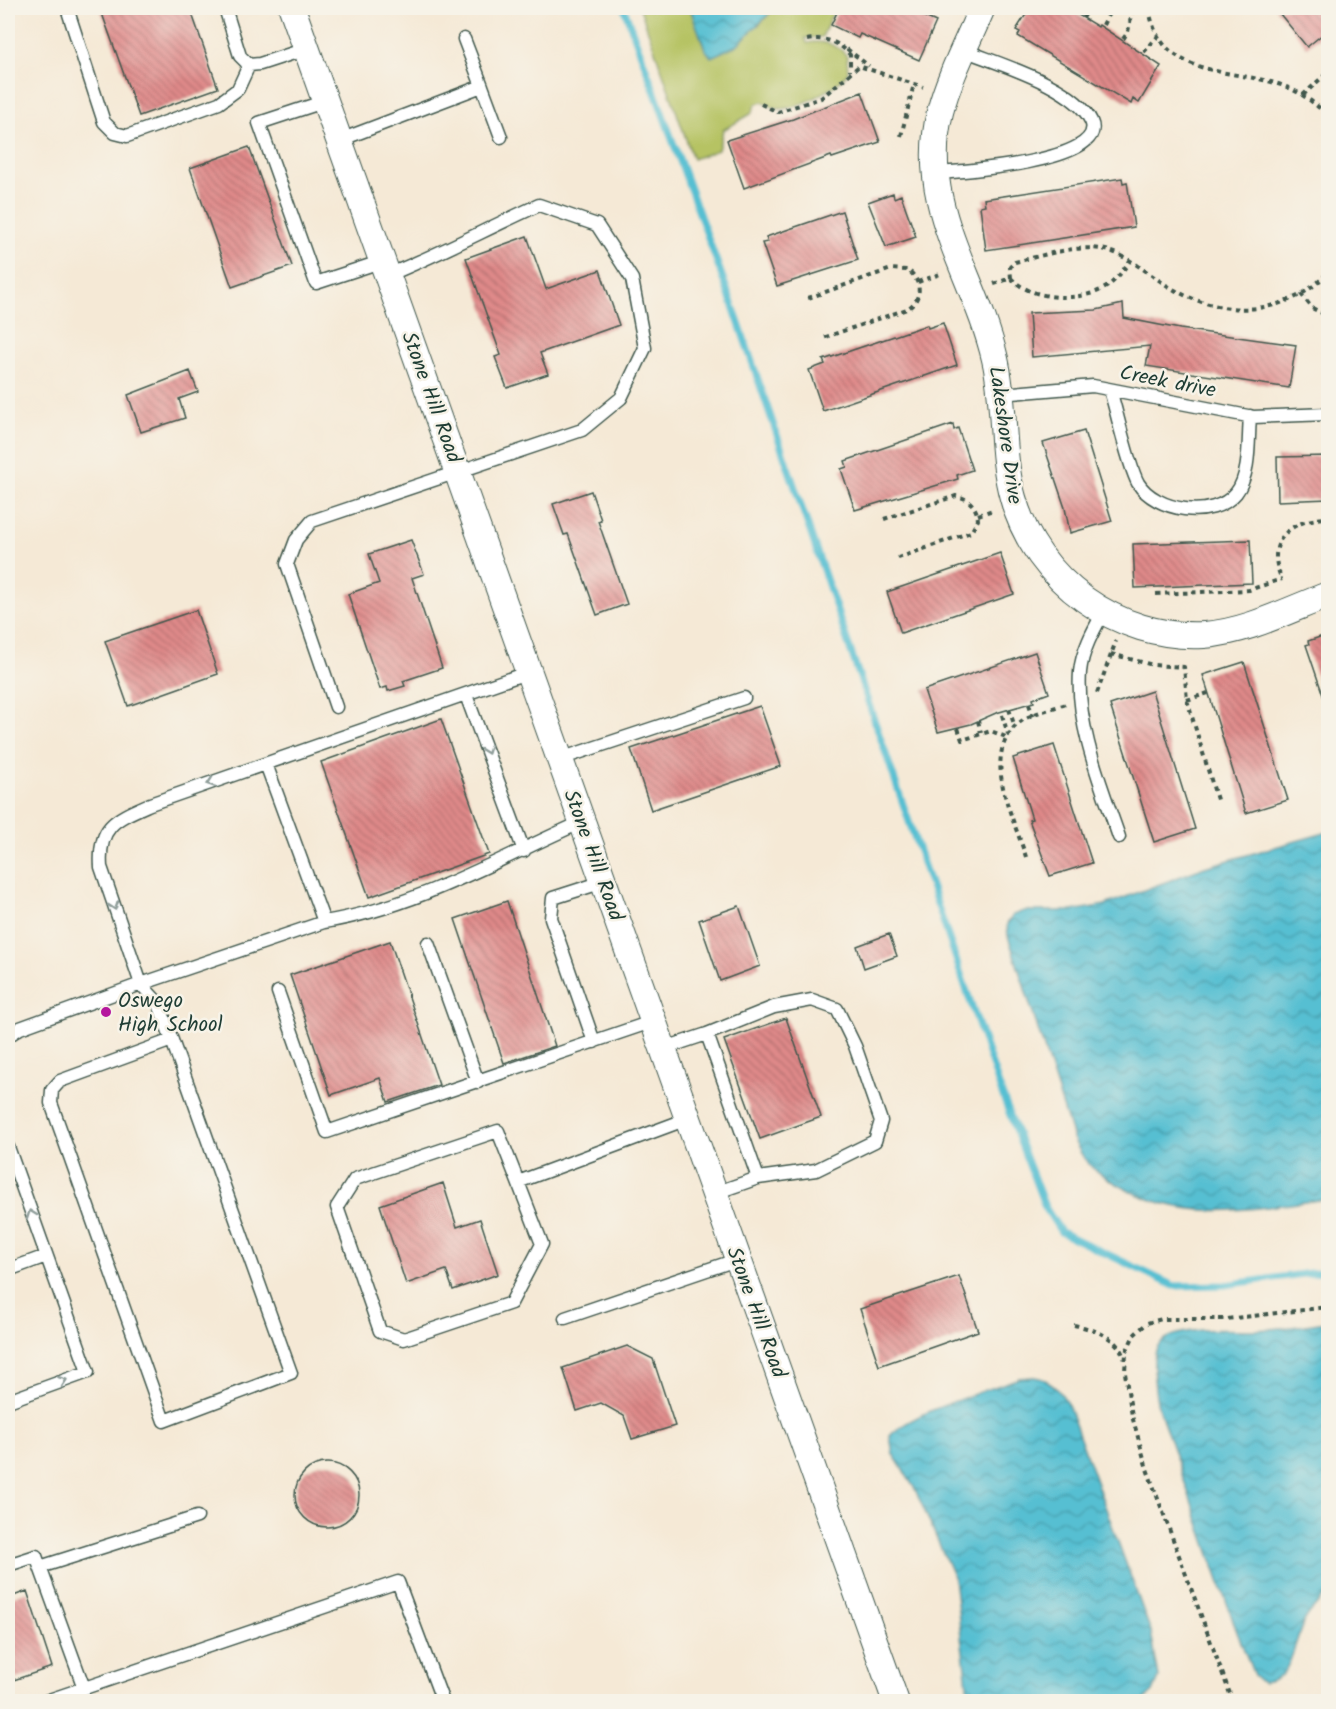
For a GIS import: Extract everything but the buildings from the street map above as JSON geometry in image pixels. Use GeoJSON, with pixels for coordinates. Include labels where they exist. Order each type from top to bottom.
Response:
{"type":"FeatureCollection","features":[{"type":"Feature","properties":{"kind":"street","name":"Lakeshore Drive"},"geometry":{"type":"LineString","coordinates":[[982,8],[940,111],[935,142],[934,173],[944,217],[994,355],[1001,394],[1007,468],[1018,514],[1034,545],[1054,573],[1087,603],[1103,613],[1134,625],[1174,634],[1204,635],[1236,629],[1329,595]]}},
{"type":"Feature","properties":{"kind":"street","name":"Stone Hill Road"},"geometry":{"type":"LineString","coordinates":[[297,9],[306,48],[603,882],[690,1118],[896,1701]]}},
{"type":"Feature","properties":{"kind":"lane"},"geometry":{"type":"LineString","coordinates":[[67,8],[104,122],[115,133],[127,136],[219,103],[238,89],[249,65]]}},
{"type":"Feature","properties":{"kind":"lane"},"geometry":{"type":"LineString","coordinates":[[225,8],[240,56],[249,65]]}},
{"type":"Feature","properties":{"kind":"lane"},"geometry":{"type":"LineString","coordinates":[[464,39],[501,137]]}},
{"type":"Feature","properties":{"kind":"lane"},"geometry":{"type":"LineString","coordinates":[[249,65],[260,64],[306,48]]}},
{"type":"Feature","properties":{"kind":"lane"},"geometry":{"type":"LineString","coordinates":[[934,173],[973,171],[1057,156],[1084,145],[1090,139],[1092,131],[1091,122],[1071,99],[1014,68],[964,50]]}},
{"type":"Feature","properties":{"kind":"lane"},"geometry":{"type":"LineString","coordinates":[[339,140],[482,86]]}},
{"type":"Feature","properties":{"kind":"lane"},"geometry":{"type":"LineString","coordinates":[[326,101],[260,123],[316,283],[386,268],[453,249],[480,231],[539,205],[597,225],[632,279],[645,348],[621,398],[582,430],[312,521],[296,540],[287,564],[336,707]]}},
{"type":"Feature","properties":{"kind":"lane","name":"Creek drive"},"geometry":{"type":"LineString","coordinates":[[1001,394],[1093,386],[1250,416],[1329,414]]}},
{"type":"Feature","properties":{"kind":"lane"},"geometry":{"type":"LineString","coordinates":[[1110,390],[1137,481],[1149,497],[1192,511],[1220,504],[1236,494],[1245,471],[1250,416]]}},
{"type":"Feature","properties":{"kind":"lane"},"geometry":{"type":"LineString","coordinates":[[1103,613],[1086,646],[1080,672],[1088,741],[1119,837]]}},
{"type":"Feature","properties":{"kind":"lane"},"geometry":{"type":"LineString","coordinates":[[172,1040],[60,1081],[52,1090],[51,1103],[164,1421],[291,1373],[172,1040],[159,1004],[141,984],[100,867],[99,848],[106,831],[117,819],[150,804],[529,672]]}},
{"type":"Feature","properties":{"kind":"lane"},"geometry":{"type":"LineString","coordinates":[[466,695],[524,851]]}},
{"type":"Feature","properties":{"kind":"lane"},"geometry":{"type":"LineString","coordinates":[[560,759],[744,698]]}},
{"type":"Feature","properties":{"kind":"lane"},"geometry":{"type":"LineString","coordinates":[[266,764],[324,922]]}},
{"type":"Feature","properties":{"kind":"lane"},"geometry":{"type":"LineString","coordinates":[[8,1036],[20,1028],[141,984],[324,922],[361,916],[471,876],[524,851],[534,843],[582,822]]}},
{"type":"Feature","properties":{"kind":"lane"},"geometry":{"type":"LineString","coordinates":[[594,1042],[551,918],[553,898],[603,882]]}},
{"type":"Feature","properties":{"kind":"lane"},"geometry":{"type":"LineString","coordinates":[[428,943],[478,1082]]}},
{"type":"Feature","properties":{"kind":"lane"},"geometry":{"type":"LineString","coordinates":[[279,992],[327,1132],[654,1021]]}},
{"type":"Feature","properties":{"kind":"lane"},"geometry":{"type":"LineString","coordinates":[[664,1048],[707,1034],[774,1007],[812,1000],[837,1009],[855,1046],[881,1120],[875,1141],[816,1170],[758,1178],[715,1193]]}},
{"type":"Feature","properties":{"kind":"lane"},"geometry":{"type":"LineString","coordinates":[[707,1034],[758,1178]]}},
{"type":"Feature","properties":{"kind":"lane"},"geometry":{"type":"LineString","coordinates":[[518,1182],[690,1118]]}},
{"type":"Feature","properties":{"kind":"lane"},"geometry":{"type":"LineString","coordinates":[[498,1131],[518,1182],[542,1244],[512,1303],[404,1339],[380,1331],[337,1207],[355,1179],[498,1131]]}},
{"type":"Feature","properties":{"kind":"lane"},"geometry":{"type":"LineString","coordinates":[[8,1147],[88,1372],[8,1401]]}},
{"type":"Feature","properties":{"kind":"lane"},"geometry":{"type":"LineString","coordinates":[[8,1270],[46,1256]]}},
{"type":"Feature","properties":{"kind":"lane"},"geometry":{"type":"LineString","coordinates":[[565,1318],[739,1259]]}},
{"type":"Feature","properties":{"kind":"lane"},"geometry":{"type":"LineString","coordinates":[[40,1567],[197,1517]]}},
{"type":"Feature","properties":{"kind":"lane"},"geometry":{"type":"LineString","coordinates":[[8,1565],[36,1556],[84,1688]]}},
{"type":"Feature","properties":{"kind":"lane"},"geometry":{"type":"LineString","coordinates":[[43,1701],[399,1582],[443,1701]]}},
{"type":"Feature","properties":{"kind":"path"},"geometry":{"type":"LineString","coordinates":[[1075,13],[1078,8]]}},
{"type":"Feature","properties":{"kind":"path"},"geometry":{"type":"LineString","coordinates":[[1083,18],[1089,8]]}},
{"type":"Feature","properties":{"kind":"path"},"geometry":{"type":"LineString","coordinates":[[1100,8],[1132,12],[1149,8],[1159,35],[1176,54],[1197,67],[1277,83],[1303,95],[1329,116]]}},
{"type":"Feature","properties":{"kind":"path"},"geometry":{"type":"LineString","coordinates":[[1102,26],[1110,10]]}},
{"type":"Feature","properties":{"kind":"path"},"geometry":{"type":"LineString","coordinates":[[1123,39],[1128,32],[1132,12]]}},
{"type":"Feature","properties":{"kind":"path"},"geometry":{"type":"LineString","coordinates":[[1144,52],[1159,35]]}},
{"type":"Feature","properties":{"kind":"path"},"geometry":{"type":"LineString","coordinates":[[807,40],[831,41],[851,50],[869,67]]}},
{"type":"Feature","properties":{"kind":"path"},"geometry":{"type":"LineString","coordinates":[[845,49],[851,59],[850,73]]}},
{"type":"Feature","properties":{"kind":"path"},"geometry":{"type":"LineString","coordinates":[[761,104],[774,111],[784,111],[826,95],[859,66],[869,67],[933,91]]}},
{"type":"Feature","properties":{"kind":"path"},"geometry":{"type":"LineString","coordinates":[[1303,95],[1329,72]]}},
{"type":"Feature","properties":{"kind":"path"},"geometry":{"type":"LineString","coordinates":[[901,136],[914,84]]}},
{"type":"Feature","properties":{"kind":"path"},"geometry":{"type":"LineString","coordinates":[[1129,262],[1109,285],[1082,294],[1045,297],[1026,291],[1011,278],[1010,267],[1015,262],[1069,250],[1101,249],[1129,262],[1192,299],[1227,308],[1264,308],[1301,294],[1329,272]]}},
{"type":"Feature","properties":{"kind":"path"},"geometry":{"type":"LineString","coordinates":[[807,298],[891,269],[908,270],[918,282],[918,295],[913,305],[907,309],[823,339]]}},
{"type":"Feature","properties":{"kind":"path"},"geometry":{"type":"LineString","coordinates":[[918,282],[949,271]]}},
{"type":"Feature","properties":{"kind":"path"},"geometry":{"type":"LineString","coordinates":[[985,287],[1011,278]]}},
{"type":"Feature","properties":{"kind":"path"},"geometry":{"type":"LineString","coordinates":[[1301,294],[1312,308],[1329,316]]}},
{"type":"Feature","properties":{"kind":"path"},"geometry":{"type":"LineString","coordinates":[[884,519],[956,496],[966,499],[976,511],[978,520],[971,532],[898,558]]}},
{"type":"Feature","properties":{"kind":"path"},"geometry":{"type":"LineString","coordinates":[[1156,594],[1249,590],[1281,577],[1277,555],[1287,531],[1307,519],[1329,518]]}},
{"type":"Feature","properties":{"kind":"path"},"geometry":{"type":"LineString","coordinates":[[1091,695],[1100,690],[1118,636]]}},
{"type":"Feature","properties":{"kind":"path"},"geometry":{"type":"LineString","coordinates":[[1111,654],[1153,665],[1184,667],[1187,700],[1218,803]]}},
{"type":"Feature","properties":{"kind":"path"},"geometry":{"type":"LineString","coordinates":[[1187,700],[1208,693]]}},
{"type":"Feature","properties":{"kind":"path"},"geometry":{"type":"LineString","coordinates":[[1026,857],[998,767],[1007,736],[1015,726],[1070,702]]}},
{"type":"Feature","properties":{"kind":"path"},"geometry":{"type":"LineString","coordinates":[[1029,704],[1034,716]]}},
{"type":"Feature","properties":{"kind":"path"},"geometry":{"type":"LineString","coordinates":[[1009,709],[1015,726]]}},
{"type":"Feature","properties":{"kind":"path"},"geometry":{"type":"LineString","coordinates":[[1002,715],[1007,736]]}},
{"type":"Feature","properties":{"kind":"path"},"geometry":{"type":"LineString","coordinates":[[978,721],[981,733]]}},
{"type":"Feature","properties":{"kind":"path"},"geometry":{"type":"LineString","coordinates":[[958,728],[962,740],[995,731],[1007,736]]}},
{"type":"Feature","properties":{"kind":"path"},"geometry":{"type":"LineString","coordinates":[[1125,1366],[1126,1352],[1134,1335],[1147,1323],[1184,1317],[1227,1319],[1269,1316],[1329,1307]]}},
{"type":"Feature","properties":{"kind":"path"},"geometry":{"type":"LineString","coordinates":[[1074,1324],[1117,1343],[1122,1349],[1132,1416],[1147,1469],[1233,1701]]}},
{"type":"Feature","properties":{"kind":"green space"},"geometry":{"type":"Polygon","coordinates":[[[640,8],[690,8],[705,49],[759,25],[775,8],[835,8],[822,37],[805,38],[807,43],[818,42],[839,48],[847,56],[848,72],[827,91],[798,105],[780,109],[762,102],[756,104],[751,114],[723,130],[718,150],[693,159],[640,8]]]}},
{"type":"Feature","properties":{"kind":"water"},"geometry":{"type":"Polygon","coordinates":[[[690,8],[775,8],[737,45],[711,57],[705,49],[690,8]]]}},
{"type":"Feature","properties":{"kind":"water"},"geometry":{"type":"Polygon","coordinates":[[[1328,832],[1328,1199],[1248,1209],[1196,1209],[1170,1205],[1145,1197],[1103,1176],[1086,1161],[1073,1138],[1008,936],[1007,924],[1013,915],[1024,911],[1072,911],[1105,905],[1205,867],[1328,832]]]}},
{"type":"Feature","properties":{"kind":"water"},"geometry":{"type":"Polygon","coordinates":[[[1328,1322],[1328,1593],[1301,1627],[1287,1667],[1273,1681],[1263,1683],[1254,1675],[1237,1632],[1159,1409],[1154,1359],[1158,1346],[1165,1339],[1188,1332],[1270,1329],[1328,1322]]]}},
{"type":"Feature","properties":{"kind":"water"},"geometry":{"type":"Polygon","coordinates":[[[1034,1377],[1053,1385],[1067,1402],[1151,1632],[1159,1678],[1153,1692],[1143,1701],[969,1701],[954,1578],[915,1489],[893,1454],[890,1436],[900,1427],[950,1403],[1019,1378],[1034,1377]]]}},
{"type":"Feature","properties":{"kind":"waterway"},"geometry":{"type":"LineString","coordinates":[[624,8],[733,306],[1002,1094],[1045,1207],[1061,1232],[1174,1286],[1225,1285],[1318,1272],[1328,1273]]}},
{"type":"Feature","properties":{"kind":"place","name":"Oswego High School"},"geometry":{"type":"Point","coordinates":[106,1012]}}]}
